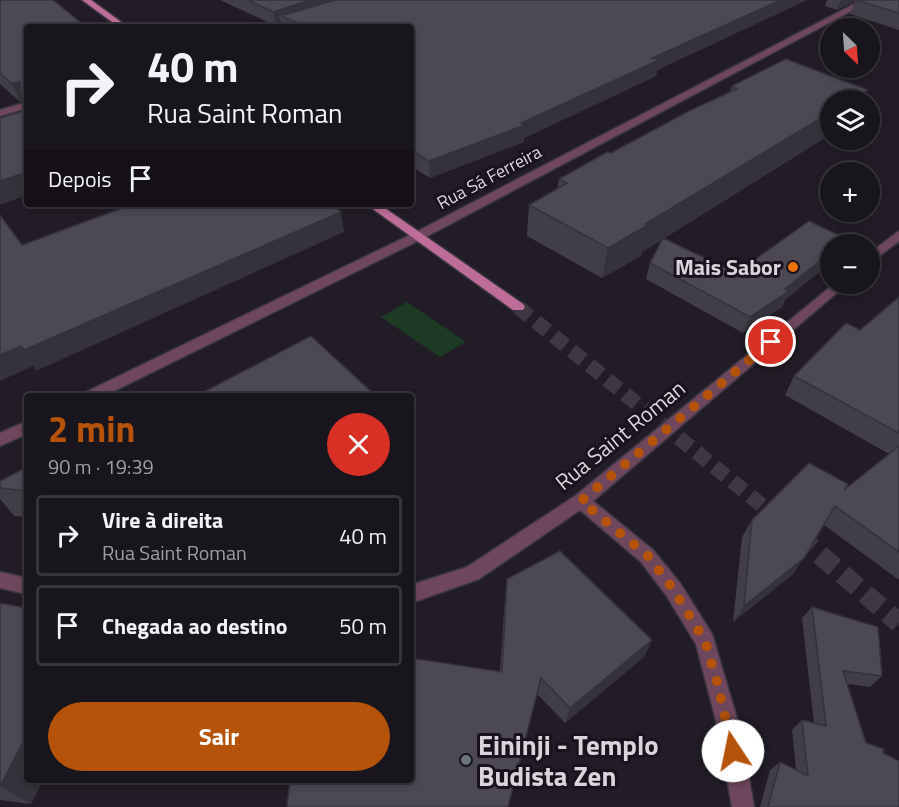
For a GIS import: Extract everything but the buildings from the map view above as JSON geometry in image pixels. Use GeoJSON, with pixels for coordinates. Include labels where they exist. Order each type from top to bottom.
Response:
{"type":"FeatureCollection","features":[{"type":"Feature","properties":{"kind":"main road"},"geometry":{"type":"LineString","coordinates":[[86,0],[120,24]]}},
{"type":"Feature","properties":{"kind":"main road"},"geometry":{"type":"LineString","coordinates":[[376,207],[518,307]]}},
{"type":"Feature","properties":{"kind":"street","name":"Rua Sá Ferreira"},"geometry":{"type":"LineString","coordinates":[[97,393],[418,236],[868,0]]}},
{"type":"Feature","properties":{"kind":"street"},"geometry":{"type":"LineString","coordinates":[[0,113],[24,106]]}},
{"type":"Feature","properties":{"kind":"street"},"geometry":{"type":"LineString","coordinates":[[880,251],[899,235]]}},
{"type":"Feature","properties":{"kind":"street","name":"Rua Saint Roman"},"geometry":{"type":"LineString","coordinates":[[414,593],[473,573],[581,501],[829,294]]}},
{"type":"Feature","properties":{"kind":"street"},"geometry":{"type":"LineString","coordinates":[[0,440],[24,428]]}},
{"type":"Feature","properties":{"kind":"street"},"geometry":{"type":"LineString","coordinates":[[581,501],[648,556],[673,589],[705,641],[730,732],[743,807]]}},
{"type":"Feature","properties":{"kind":"street"},"geometry":{"type":"LineString","coordinates":[[0,580],[24,585]]}},
{"type":"Feature","properties":{"kind":"green space"},"geometry":{"type":"Polygon","coordinates":[[[407,302],[466,342],[440,357],[381,317],[407,302]]]}},
{"type":"Feature","properties":{"kind":"tunnel"},"geometry":{"type":"LineString","coordinates":[[518,307],[775,516]]}},
{"type":"Feature","properties":{"kind":"tunnel"},"geometry":{"type":"LineString","coordinates":[[773,515],[779,519]]}},
{"type":"Feature","properties":{"kind":"tunnel"},"geometry":{"type":"LineString","coordinates":[[797,535],[899,623]]}},
{"type":"Feature","properties":{"kind":"place","name":"Mais Sabor"},"geometry":{"type":"Point","coordinates":[793,267]}},
{"type":"Feature","properties":{"kind":"place","name":"Eininji - Templo Budista Zen"},"geometry":{"type":"Point","coordinates":[466,760]}},
{"type":"Feature","properties":{"kind":"route"},"geometry":{"type":"LineString","coordinates":[[733,751],[705,641],[673,589],[648,556],[581,501],[771,342]]}}]}
